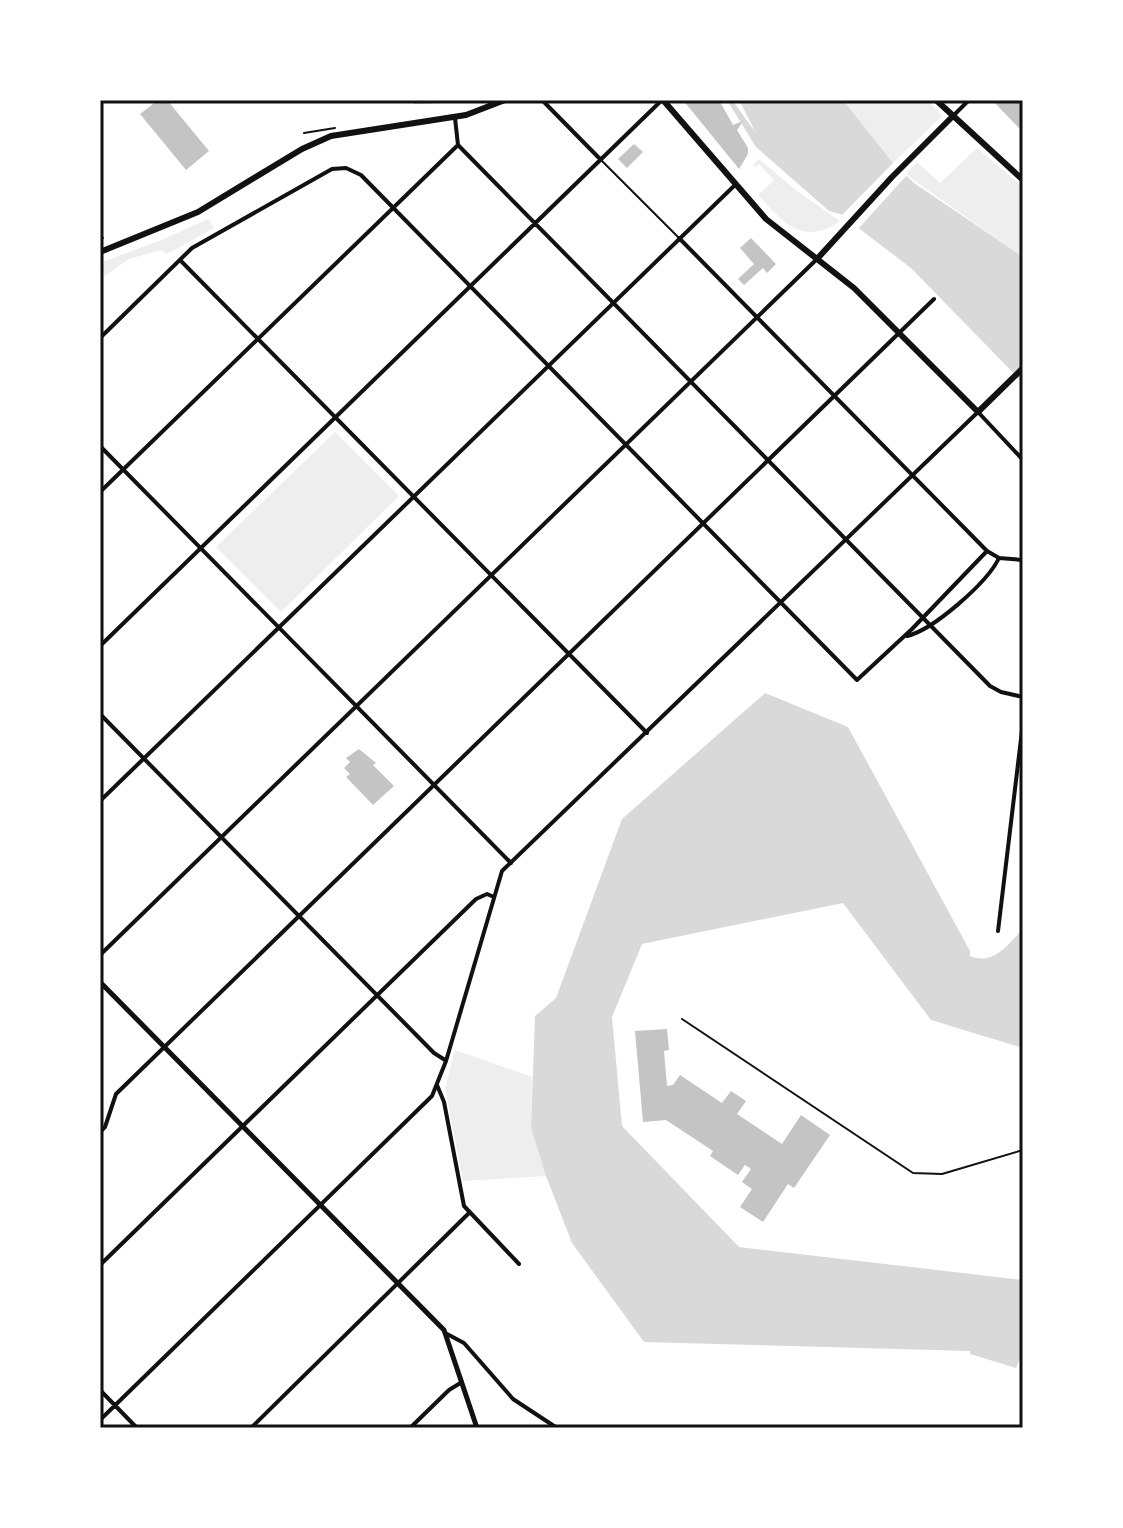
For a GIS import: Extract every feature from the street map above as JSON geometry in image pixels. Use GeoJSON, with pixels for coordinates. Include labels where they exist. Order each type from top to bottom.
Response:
{"type":"FeatureCollection","features":[{"type":"Feature","properties":{"kind":"main road"},"geometry":{"type":"LineString","coordinates":[[100,252],[198,212],[302,149],[331,136],[455,117],[478,112],[505,100]]}},
{"type":"Feature","properties":{"kind":"main road"},"geometry":{"type":"LineString","coordinates":[[663,100],[772,226],[854,288],[978,412],[1023,368]]}},
{"type":"Feature","properties":{"kind":"main road"},"geometry":{"type":"LineString","coordinates":[[936,100],[1023,180]]}},
{"type":"Feature","properties":{"kind":"main road"},"geometry":{"type":"LineString","coordinates":[[817,259],[953,116]]}},
{"type":"Feature","properties":{"kind":"street"},"geometry":{"type":"LineString","coordinates":[[542,100],[601,160]]}},
{"type":"Feature","properties":{"kind":"street"},"geometry":{"type":"LineString","coordinates":[[100,646],[663,100]]}},
{"type":"Feature","properties":{"kind":"street"},"geometry":{"type":"LineString","coordinates":[[953,116],[969,100]]}},
{"type":"Feature","properties":{"kind":"street"},"geometry":{"type":"LineString","coordinates":[[455,117],[458,145],[990,686],[1023,697]]}},
{"type":"Feature","properties":{"kind":"street"},"geometry":{"type":"LineString","coordinates":[[100,492],[458,145]]}},
{"type":"Feature","properties":{"kind":"street"},"geometry":{"type":"LineString","coordinates":[[100,338],[192,248],[332,169],[346,168],[361,175],[857,680],[904,637],[987,551]]}},
{"type":"Feature","properties":{"kind":"street"},"geometry":{"type":"LineString","coordinates":[[100,801],[735,185]]}},
{"type":"Feature","properties":{"kind":"street"},"geometry":{"type":"LineString","coordinates":[[679,238],[987,551],[999,558],[1023,560]]}},
{"type":"Feature","properties":{"kind":"street"},"geometry":{"type":"LineString","coordinates":[[100,955],[817,259]]}},
{"type":"Feature","properties":{"kind":"street"},"geometry":{"type":"LineString","coordinates":[[180,260],[647,733]]}},
{"type":"Feature","properties":{"kind":"street"},"geometry":{"type":"LineString","coordinates":[[100,1132],[105,1127],[116,1094],[934,299]]}},
{"type":"Feature","properties":{"kind":"street"},"geometry":{"type":"LineString","coordinates":[[100,1420],[432,1096],[446,1061],[502,871],[978,412],[1023,460]]}},
{"type":"Feature","properties":{"kind":"street"},"geometry":{"type":"LineString","coordinates":[[100,446],[511,863]]}},
{"type":"Feature","properties":{"kind":"street"},"geometry":{"type":"LineString","coordinates":[[904,637],[933,626],[992,569],[999,558]]}},
{"type":"Feature","properties":{"kind":"street"},"geometry":{"type":"LineString","coordinates":[[100,714],[434,1053],[446,1061]]}},
{"type":"Feature","properties":{"kind":"street"},"geometry":{"type":"LineString","coordinates":[[998,931],[1023,722]]}},
{"type":"Feature","properties":{"kind":"street"},"geometry":{"type":"LineString","coordinates":[[100,1265],[476,899],[487,894],[494,897]]}},
{"type":"Feature","properties":{"kind":"street"},"geometry":{"type":"LineString","coordinates":[[100,982],[447,1334],[464,1343],[513,1399],[557,1428]]}},
{"type":"Feature","properties":{"kind":"street"},"geometry":{"type":"LineString","coordinates":[[437,1085],[444,1102],[464,1206],[519,1264]]}},
{"type":"Feature","properties":{"kind":"street"},"geometry":{"type":"LineString","coordinates":[[251,1428],[469,1213]]}},
{"type":"Feature","properties":{"kind":"street"},"geometry":{"type":"LineString","coordinates":[[447,1334],[477,1428]]}},
{"type":"Feature","properties":{"kind":"street"},"geometry":{"type":"LineString","coordinates":[[410,1428],[449,1390],[462,1382]]}},
{"type":"Feature","properties":{"kind":"street"},"geometry":{"type":"LineString","coordinates":[[100,1390],[137,1428]]}},
{"type":"Feature","properties":{"kind":"lane"},"geometry":{"type":"LineString","coordinates":[[601,160],[679,238]]}},
{"type":"Feature","properties":{"kind":"lane"},"geometry":{"type":"LineString","coordinates":[[682,1019],[913,1173],[942,1174],[1023,1150]]}},
{"type":"Feature","properties":{"kind":"path"},"geometry":{"type":"LineString","coordinates":[[304,133],[335,128]]}},
{"type":"Feature","properties":{"kind":"shaded area"},"geometry":{"type":"Polygon","coordinates":[[[727,100],[732,100],[756,133],[739,100],[843,100],[893,163],[914,183],[1023,257],[1023,383],[911,268],[840,214],[829,211],[756,147],[727,100]]]}},
{"type":"Feature","properties":{"kind":"shaded area"},"geometry":{"type":"Polygon","coordinates":[[[843,100],[928,100],[942,116],[893,163],[843,100]]]}},
{"type":"Feature","properties":{"kind":"shaded area"},"geometry":{"type":"Polygon","coordinates":[[[977,148],[1023,187],[1023,257],[905,174],[917,162],[940,183],[977,148]]]}},
{"type":"Feature","properties":{"kind":"shaded area"},"geometry":{"type":"Polygon","coordinates":[[[759,159],[840,221],[815,232],[794,228],[785,222],[758,195],[774,180],[759,164],[754,168],[759,159]]]}},
{"type":"Feature","properties":{"kind":"shaded area"},"geometry":{"type":"Polygon","coordinates":[[[208,219],[214,228],[167,254],[161,250],[129,259],[100,279],[100,263],[208,219]]]}},
{"type":"Feature","properties":{"kind":"shaded area"},"geometry":{"type":"Polygon","coordinates":[[[335,432],[399,496],[281,612],[216,547],[335,432]]]}},
{"type":"Feature","properties":{"kind":"shaded area"},"geometry":{"type":"Polygon","coordinates":[[[765,693],[848,727],[970,956],[993,956],[1023,929],[1023,1048],[931,1020],[843,903],[642,944],[612,1017],[622,1126],[739,1247],[1023,1280],[1023,1351],[1016,1368],[970,1354],[970,1351],[644,1342],[572,1243],[546,1176],[531,1128],[535,1016],[556,998],[622,819],[765,693]]]}},
{"type":"Feature","properties":{"kind":"shaded area"},"geometry":{"type":"Polygon","coordinates":[[[455,1050],[532,1077],[531,1128],[546,1176],[463,1181],[445,1088],[455,1050]]]}},
{"type":"Feature","properties":{"kind":"pier"},"geometry":{"type":"Polygon","coordinates":[[[895,161],[908,174],[858,229],[841,216],[895,161]]]}},
{"type":"Feature","properties":{"kind":"building"},"geometry":{"type":"Polygon","coordinates":[[[158,100],[167,100],[209,151],[186,170],[140,114],[158,100]]]}},
{"type":"Feature","properties":{"kind":"building"},"geometry":{"type":"Polygon","coordinates":[[[411,100],[444,100],[440,103],[415,104],[411,100]]]}},
{"type":"Feature","properties":{"kind":"building"},"geometry":{"type":"Polygon","coordinates":[[[683,100],[719,100],[733,125],[743,121],[737,130],[748,148],[748,154],[739,169],[683,100]]]}},
{"type":"Feature","properties":{"kind":"building"},"geometry":{"type":"Polygon","coordinates":[[[992,100],[1023,100],[1023,124],[1019,128],[992,100]]]}},
{"type":"Feature","properties":{"kind":"building"},"geometry":{"type":"Polygon","coordinates":[[[634,144],[643,152],[627,168],[618,159],[634,144]]]}},
{"type":"Feature","properties":{"kind":"building"},"geometry":{"type":"Polygon","coordinates":[[[751,238],[776,264],[767,273],[763,268],[744,285],[738,279],[754,264],[740,248],[751,238]]]}},
{"type":"Feature","properties":{"kind":"building"},"geometry":{"type":"Polygon","coordinates":[[[359,749],[376,763],[373,765],[394,786],[373,805],[346,777],[350,774],[344,768],[350,762],[346,758],[359,749]]]}},
{"type":"Feature","properties":{"kind":"building"},"geometry":{"type":"Polygon","coordinates":[[[667,1029],[669,1050],[664,1051],[667,1086],[673,1085],[680,1075],[722,1103],[731,1091],[746,1101],[737,1114],[782,1144],[801,1115],[830,1135],[794,1188],[788,1184],[763,1222],[740,1207],[752,1189],[742,1182],[751,1169],[745,1165],[738,1175],[710,1156],[713,1151],[666,1120],[643,1122],[635,1031],[667,1029]]]}}]}
